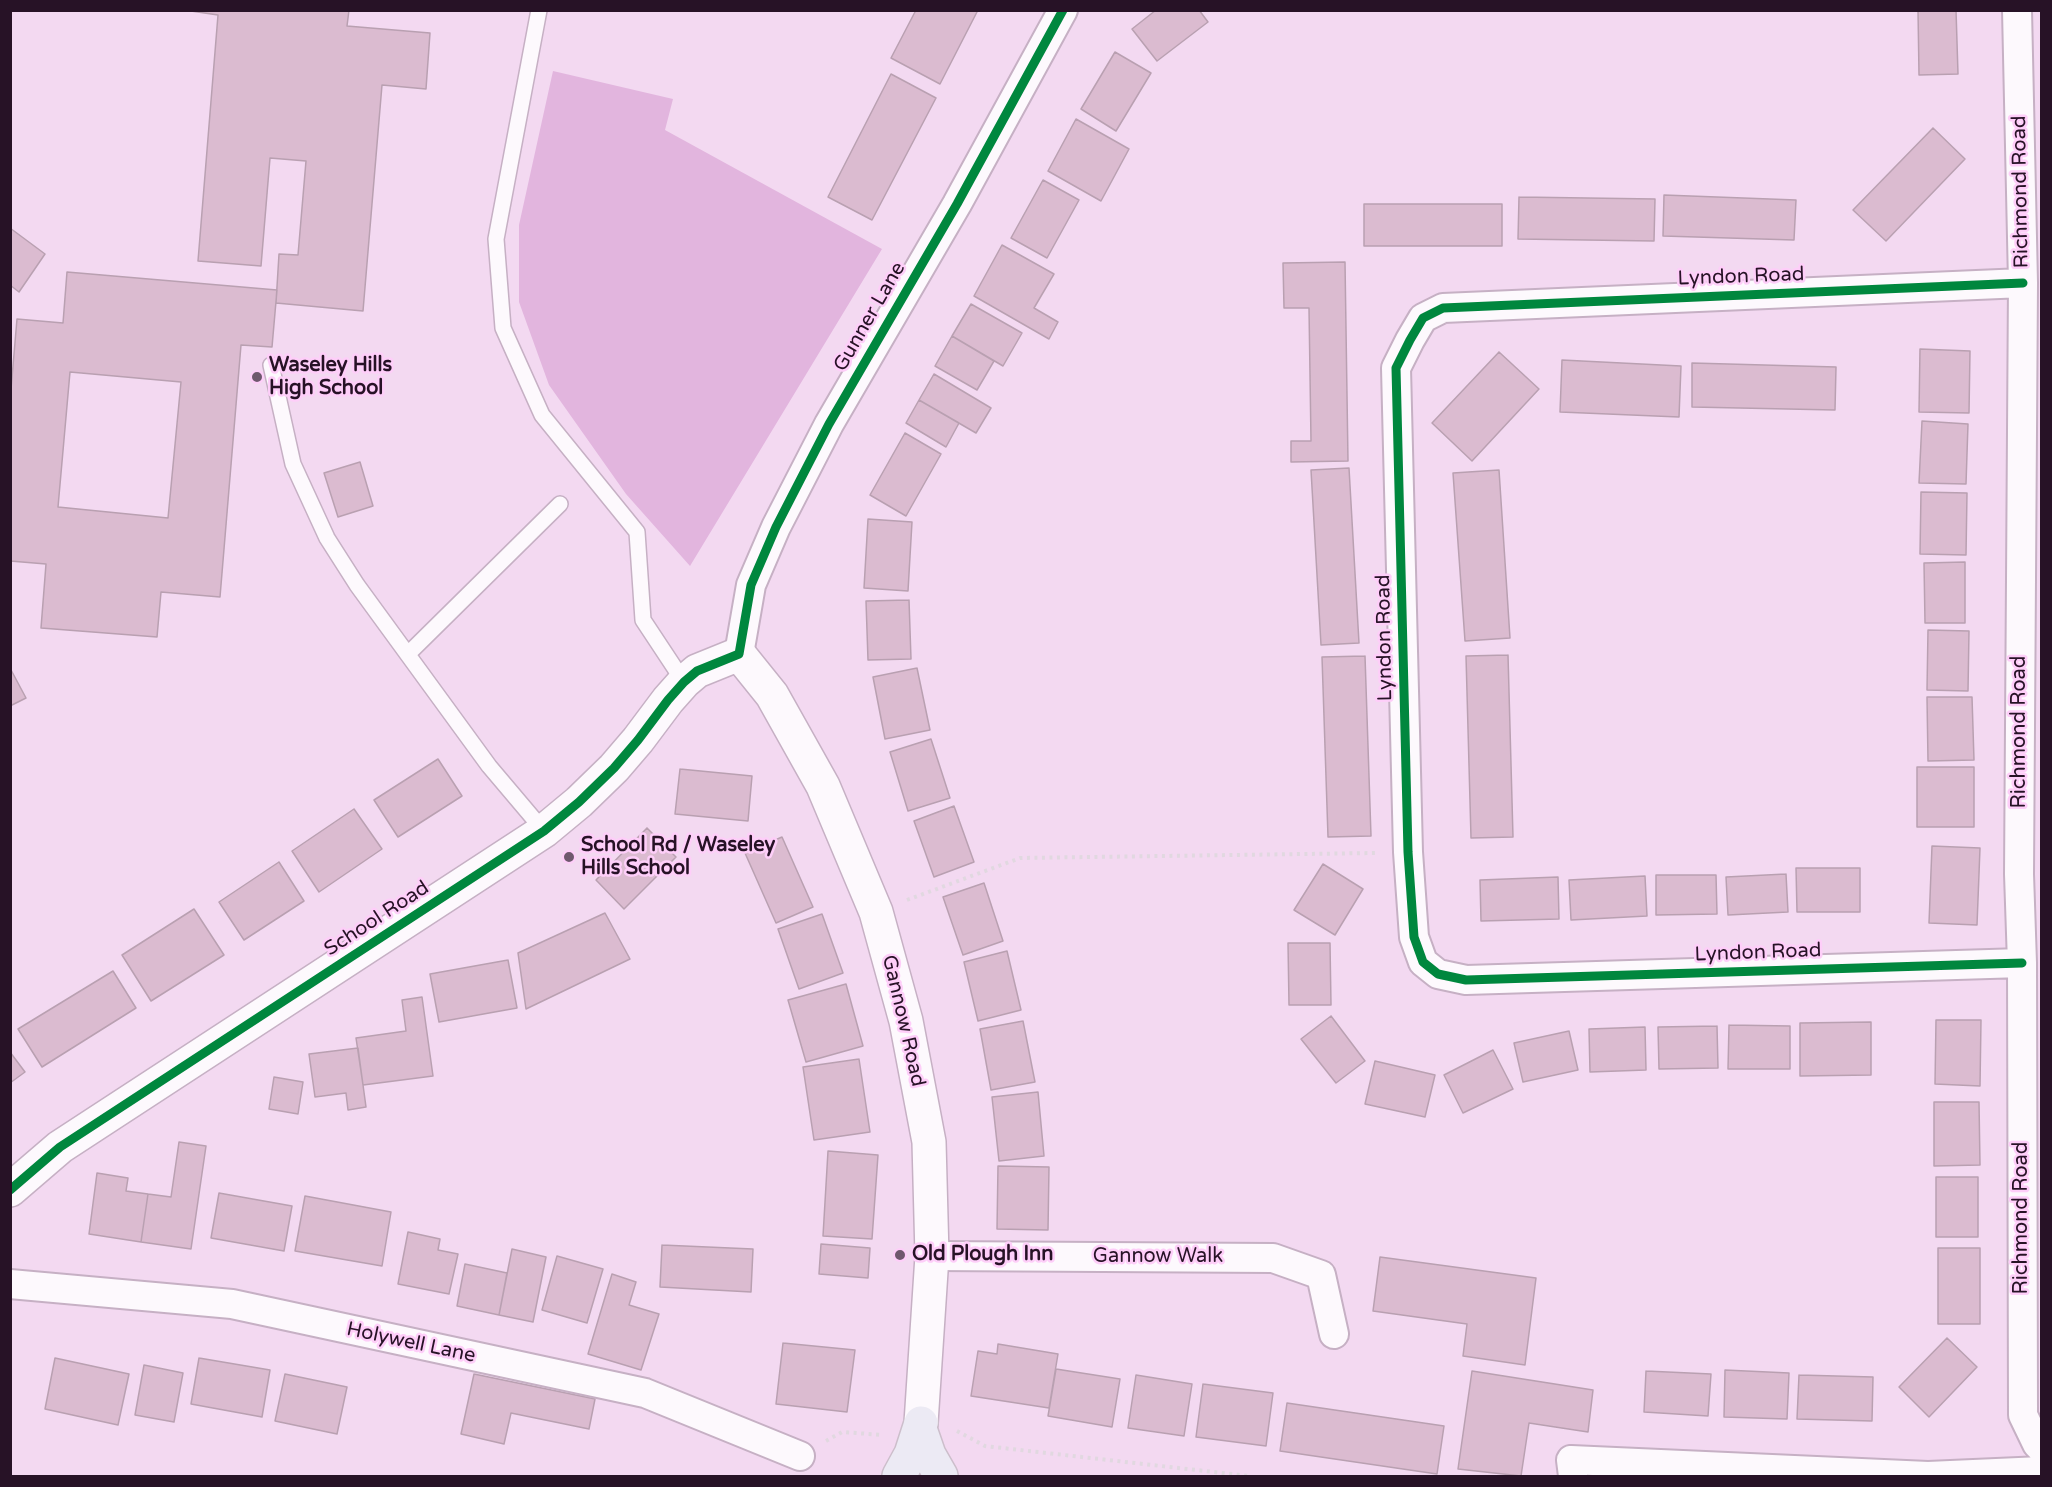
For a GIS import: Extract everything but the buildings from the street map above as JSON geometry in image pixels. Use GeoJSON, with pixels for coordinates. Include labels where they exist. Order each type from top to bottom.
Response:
{"type":"FeatureCollection","features":[{"type":"Feature","properties":{"kind":"highway"},"geometry":{"type":"LineString","coordinates":[[899,1476],[911,1454],[920,1428]]}},
{"type":"Feature","properties":{"kind":"highway"},"geometry":{"type":"LineString","coordinates":[[920,1428],[929,1455],[941,1476]]}},
{"type":"Feature","properties":{"kind":"street","name":"Gunner Lane"},"geometry":{"type":"LineString","coordinates":[[739,654],[751,585],[776,527],[829,424],[957,204],[1063,10]]}},
{"type":"Feature","properties":{"kind":"street","name":"Richmond Road"},"geometry":{"type":"LineString","coordinates":[[2017,10],[2023,283],[2030,874],[2022,963],[2022,1415],[2042,1449]]}},
{"type":"Feature","properties":{"kind":"street","name":"Lyndon Road"},"geometry":{"type":"LineString","coordinates":[[2022,963],[1466,980],[1438,974],[1424,962],[1414,937],[1408,852],[1396,368],[1424,318],[1443,308],[2023,283]]}},
{"type":"Feature","properties":{"kind":"street","name":"School Road"},"geometry":{"type":"LineString","coordinates":[[10,1190],[60,1147],[544,831],[579,802],[614,768],[684,682],[697,671],[739,654]]}},
{"type":"Feature","properties":{"kind":"street","name":"Gannow Road"},"geometry":{"type":"LineString","coordinates":[[739,654],[772,695],[823,786],[876,912],[906,1021],[930,1142],[932,1256],[920,1428]]}},
{"type":"Feature","properties":{"kind":"street","name":"Gannow Walk"},"geometry":{"type":"LineString","coordinates":[[932,1256],[1273,1258],[1321,1275],[1334,1334]]}},
{"type":"Feature","properties":{"kind":"street","name":"Holywell Lane"},"geometry":{"type":"LineString","coordinates":[[10,1284],[232,1304],[634,1390],[800,1456]]}},
{"type":"Feature","properties":{"kind":"street"},"geometry":{"type":"LineString","coordinates":[[1573,1476],[1571,1461],[1928,1476],[2042,1471]]}},
{"type":"Feature","properties":{"kind":"lane"},"geometry":{"type":"LineString","coordinates":[[539,10],[496,240],[503,327],[542,415],[638,532],[644,620],[684,682]]}},
{"type":"Feature","properties":{"kind":"lane"},"geometry":{"type":"LineString","coordinates":[[271,365],[292,464],[327,538],[357,585],[489,766],[544,831]]}},
{"type":"Feature","properties":{"kind":"lane"},"geometry":{"type":"LineString","coordinates":[[408,654],[560,504]]}},
{"type":"Feature","properties":{"kind":"path"},"geometry":{"type":"LineString","coordinates":[[876,912],[1020,858],[1408,852]]}},
{"type":"Feature","properties":{"kind":"path"},"geometry":{"type":"LineString","coordinates":[[800,1456],[842,1432],[920,1428],[985,1446],[1249,1476]]}},
{"type":"Feature","properties":{"kind":"shaded area"},"geometry":{"type":"Polygon","coordinates":[[[553,71],[673,99],[665,130],[882,249],[690,566],[626,494],[549,385],[519,302],[519,225],[553,71]]]}},
{"type":"Feature","properties":{"kind":"cycle path"},"geometry":{"type":"LineString","coordinates":[[10,1190],[60,1147],[544,831],[579,802],[614,768],[684,682],[697,671],[739,654],[751,585],[776,527],[829,424],[957,204],[1063,10]]}},
{"type":"Feature","properties":{"kind":"cycle path"},"geometry":{"type":"LineString","coordinates":[[2022,963],[1466,980],[1438,974],[1423,962],[1414,937],[1408,852],[1396,368],[1423,318],[1443,308],[2023,283]]}},
{"type":"Feature","properties":{"kind":"place","name":"Waseley Hills High School"},"geometry":{"type":"Point","coordinates":[257,377]}},
{"type":"Feature","properties":{"kind":"place","name":"School Rd / Waseley Hills School"},"geometry":{"type":"Point","coordinates":[569,857]}},
{"type":"Feature","properties":{"kind":"place","name":"Old Plough Inn"},"geometry":{"type":"Point","coordinates":[900,1255]}}]}
